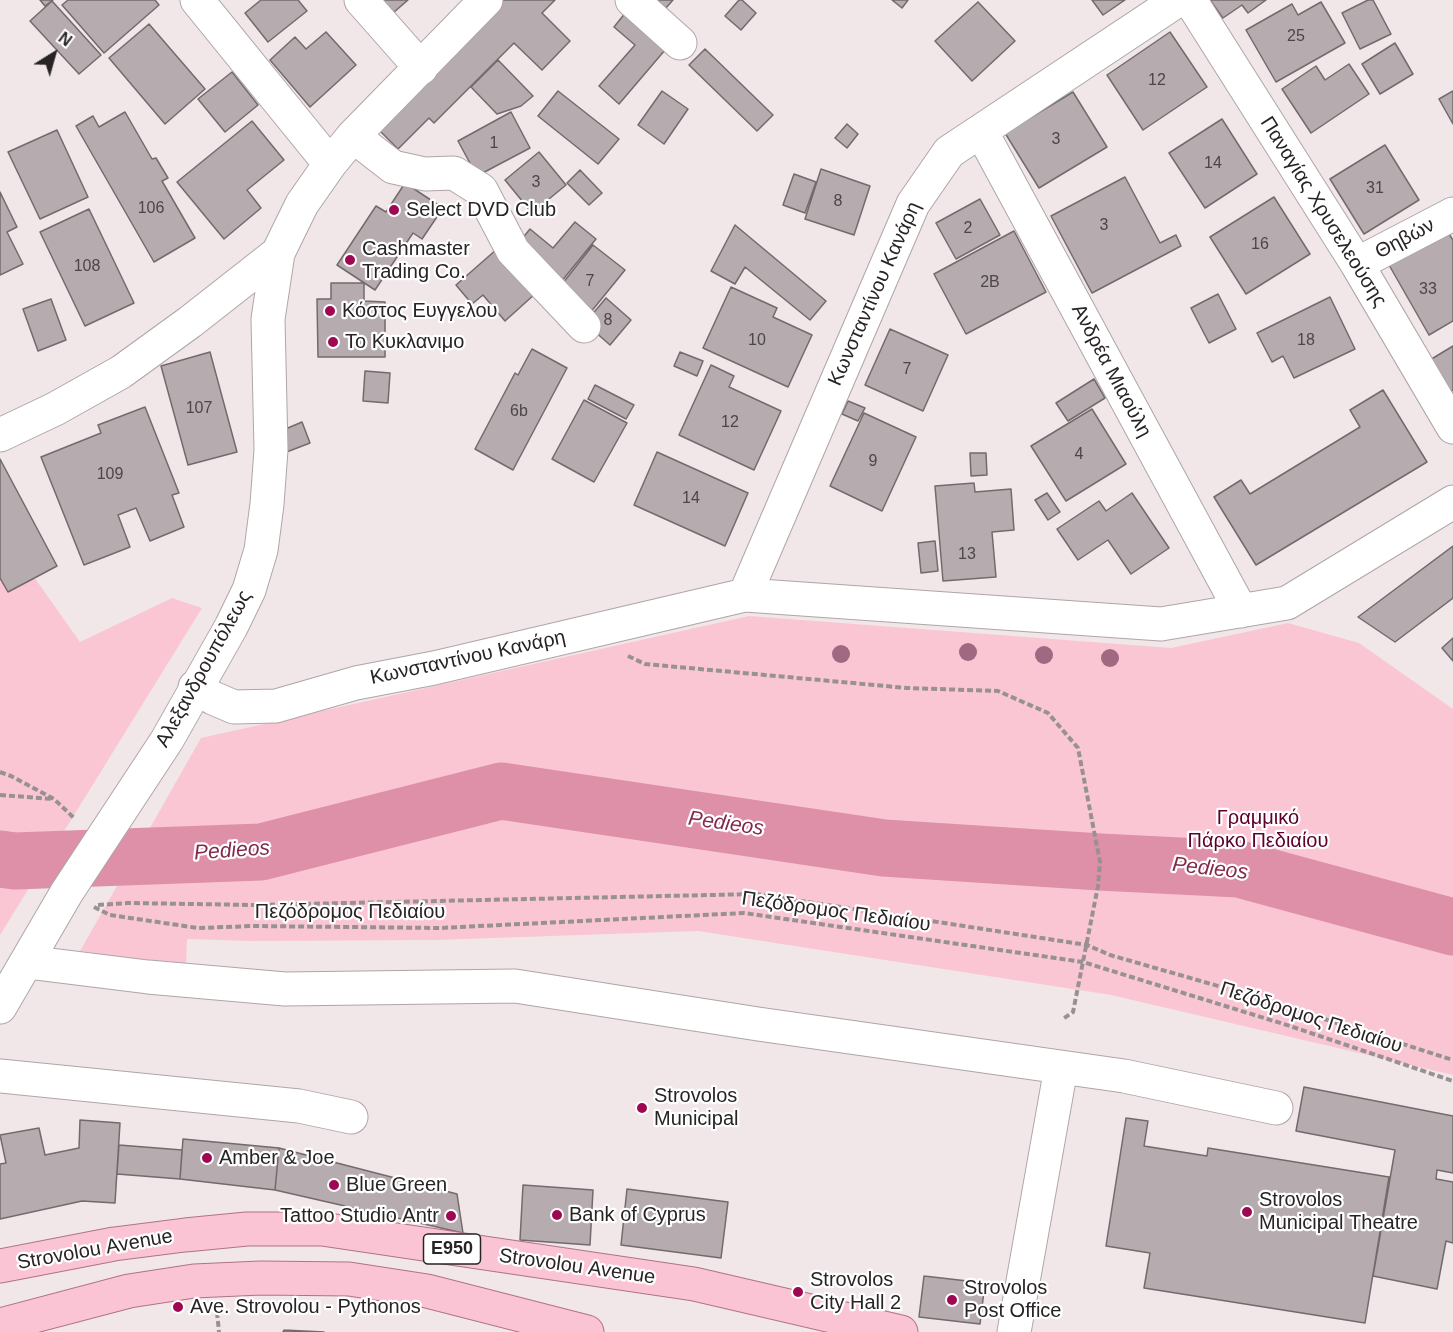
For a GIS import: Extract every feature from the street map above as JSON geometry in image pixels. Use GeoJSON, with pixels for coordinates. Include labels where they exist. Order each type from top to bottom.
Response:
{"type":"FeatureCollection","features":[{"type":"Feature","properties":{"kind":"main road","name":"Strovolou Avenue"},"geometry":{"type":"LineString","coordinates":[[0,1266],[114,1244],[185,1235],[247,1229],[321,1229],[694,1284],[901,1332]]}},
{"type":"Feature","properties":{"kind":"main road","name":"E950"},"geometry":{"type":"LineString","coordinates":[[0,1324],[129,1291],[194,1281],[261,1278],[349,1279],[427,1291],[549,1327],[587,1332]]}},
{"type":"Feature","properties":{"kind":"street"},"geometry":{"type":"LineString","coordinates":[[197,0],[330,164]]}},
{"type":"Feature","properties":{"kind":"street"},"geometry":{"type":"LineString","coordinates":[[361,0],[421,68]]}},
{"type":"Feature","properties":{"kind":"street"},"geometry":{"type":"LineString","coordinates":[[0,435],[55,409],[121,372],[190,322],[278,253],[302,204],[353,136],[486,0]]}},
{"type":"Feature","properties":{"kind":"street"},"geometry":{"type":"LineString","coordinates":[[632,0],[680,42]]}},
{"type":"Feature","properties":{"kind":"street","name":"Κωνσταντίνου Κανάρη"},"geometry":{"type":"LineString","coordinates":[[745,595],[913,204],[949,152],[1178,0]]}},
{"type":"Feature","properties":{"kind":"street","name":"Παναγίας Χρυσελεούσης"},"geometry":{"type":"LineString","coordinates":[[1190,0],[1357,264],[1453,427]]}},
{"type":"Feature","properties":{"kind":"street","name":"Ανδρέα Μιαούλη"},"geometry":{"type":"LineString","coordinates":[[981,130],[1241,611]]}},
{"type":"Feature","properties":{"kind":"street"},"geometry":{"type":"LineString","coordinates":[[353,136],[393,167],[425,174],[454,173],[481,190],[513,250],[584,326]]}},
{"type":"Feature","properties":{"kind":"street","name":"Θηβών"},"geometry":{"type":"LineString","coordinates":[[1357,264],[1453,214]]}},
{"type":"Feature","properties":{"kind":"street","name":"Αλεξανδρουπόλεως"},"geometry":{"type":"LineString","coordinates":[[0,1007],[27,962],[77,903],[195,687],[231,627],[249,590],[261,550],[267,504],[271,450],[268,319],[278,253]]}},
{"type":"Feature","properties":{"kind":"street","name":"Κωνσταντίνου Κανάρη"},"geometry":{"type":"LineString","coordinates":[[195,687],[234,707],[276,706],[356,683],[434,668],[745,595],[1161,624],[1287,603],[1453,502]]}},
{"type":"Feature","properties":{"kind":"street"},"geometry":{"type":"LineString","coordinates":[[27,962],[148,977],[285,989],[515,986],[1124,1076],[1276,1108]]}},
{"type":"Feature","properties":{"kind":"street"},"geometry":{"type":"LineString","coordinates":[[1014,1332],[1061,1068]]}},
{"type":"Feature","properties":{"kind":"street"},"geometry":{"type":"LineString","coordinates":[[0,1076],[299,1106],[351,1117]]}},
{"type":"Feature","properties":{"kind":"path"},"geometry":{"type":"LineString","coordinates":[[583,633],[645,664],[907,688],[998,691],[1048,713],[1078,748],[1100,862],[1098,886],[1073,1012],[1063,1020]]}},
{"type":"Feature","properties":{"kind":"path"},"geometry":{"type":"LineString","coordinates":[[0,772],[54,799],[74,818]]}},
{"type":"Feature","properties":{"kind":"path"},"geometry":{"type":"LineString","coordinates":[[0,795],[54,799]]}},
{"type":"Feature","properties":{"kind":"path"},"geometry":{"type":"LineString","coordinates":[[77,903],[255,905],[756,894],[1087,945],[1110,955],[1246,994],[1453,1060]]}},
{"type":"Feature","properties":{"kind":"path","name":"Πεζόδρομος Πεδιαίου"},"geometry":{"type":"LineString","coordinates":[[77,903],[110,915],[198,928],[253,926],[440,928],[744,913],[1083,962],[1290,1026],[1453,1081]]}},
{"type":"Feature","properties":{"kind":"green space"},"geometry":{"type":"Polygon","coordinates":[[[0,529],[80,642],[172,598],[202,608],[0,935],[0,529]]]}},
{"type":"Feature","properties":{"kind":"green space","name":"Γραμμικό Πάρκο Πεδιαίου"},"geometry":{"type":"Polygon","coordinates":[[[749,616],[1171,648],[1288,623],[1359,643],[1453,709],[1453,1075],[1111,995],[698,931],[435,940],[187,939],[186,967],[80,951],[201,738],[749,616]]]}},
{"type":"Feature","properties":{"kind":"building"},"geometry":{"type":"Polygon","coordinates":[[[40,0],[53,0],[45,6],[40,0]]]}},
{"type":"Feature","properties":{"kind":"building"},"geometry":{"type":"Polygon","coordinates":[[[68,0],[155,0],[159,5],[104,53],[62,5],[68,0]]]}},
{"type":"Feature","properties":{"kind":"building"},"geometry":{"type":"Polygon","coordinates":[[[261,0],[298,0],[307,11],[268,42],[245,13],[261,0]]]}},
{"type":"Feature","properties":{"kind":"building"},"geometry":{"type":"Polygon","coordinates":[[[381,0],[408,0],[393,13],[381,0]]]}},
{"type":"Feature","properties":{"kind":"building"},"geometry":{"type":"Polygon","coordinates":[[[498,0],[555,0],[542,13],[570,41],[542,70],[514,43],[434,123],[429,118],[398,149],[373,124],[498,0]]]}},
{"type":"Feature","properties":{"kind":"building"},"geometry":{"type":"Polygon","coordinates":[[[638,0],[673,0],[657,18],[638,0]]]}},
{"type":"Feature","properties":{"kind":"building"},"geometry":{"type":"Polygon","coordinates":[[[739,0],[742,0],[756,13],[741,30],[725,16],[739,0]]]}},
{"type":"Feature","properties":{"kind":"building"},"geometry":{"type":"Polygon","coordinates":[[[892,0],[908,0],[902,8],[892,0]]]}},
{"type":"Feature","properties":{"kind":"building"},"geometry":{"type":"Polygon","coordinates":[[[1092,0],[1125,0],[1103,15],[1092,0]]]}},
{"type":"Feature","properties":{"kind":"building"},"geometry":{"type":"Polygon","coordinates":[[[1210,0],[1266,0],[1248,13],[1242,5],[1223,18],[1210,0]]]}},
{"type":"Feature","properties":{"kind":"building"},"geometry":{"type":"Polygon","coordinates":[[[1368,0],[1373,0],[1391,34],[1360,49],[1342,13],[1368,0]]]}},
{"type":"Feature","properties":{"kind":"building"},"geometry":{"type":"Polygon","coordinates":[[[52,1],[101,55],[79,74],[30,21],[52,1]]]}},
{"type":"Feature","properties":{"kind":"building"},"geometry":{"type":"Polygon","coordinates":[[[978,2],[1015,41],[972,81],[935,41],[978,2]]]}},
{"type":"Feature","properties":{"kind":"building"},"geometry":{"type":"Polygon","coordinates":[[[1321,2],[1345,43],[1276,82],[1246,30],[1292,4],[1298,15],[1321,2]]]}},
{"type":"Feature","properties":{"kind":"building"},"geometry":{"type":"Polygon","coordinates":[[[630,7],[671,43],[619,104],[599,86],[635,45],[614,27],[630,7]]]}},
{"type":"Feature","properties":{"kind":"building"},"geometry":{"type":"Polygon","coordinates":[[[149,24],[205,89],[165,124],[109,58],[149,24]]]}},
{"type":"Feature","properties":{"kind":"building"},"geometry":{"type":"Polygon","coordinates":[[[326,32],[356,65],[310,107],[270,60],[295,37],[306,49],[326,32]]]}},
{"type":"Feature","properties":{"kind":"building"},"geometry":{"type":"Polygon","coordinates":[[[1170,32],[1207,87],[1143,130],[1107,75],[1170,32]]]}},
{"type":"Feature","properties":{"kind":"building"},"geometry":{"type":"Polygon","coordinates":[[[1395,43],[1413,74],[1380,94],[1362,64],[1395,43]]]}},
{"type":"Feature","properties":{"kind":"building"},"geometry":{"type":"Polygon","coordinates":[[[705,49],[773,115],[757,131],[689,65],[705,49]]]}},
{"type":"Feature","properties":{"kind":"building"},"geometry":{"type":"Polygon","coordinates":[[[498,60],[533,96],[521,106],[497,114],[471,87],[498,60]]]}},
{"type":"Feature","properties":{"kind":"building"},"geometry":{"type":"Polygon","coordinates":[[[1349,64],[1369,94],[1311,133],[1282,89],[1316,66],[1325,80],[1349,64]]]}},
{"type":"Feature","properties":{"kind":"building"},"geometry":{"type":"Polygon","coordinates":[[[232,72],[258,105],[225,132],[198,99],[232,72]]]}},
{"type":"Feature","properties":{"kind":"building"},"geometry":{"type":"Polygon","coordinates":[[[558,91],[619,139],[598,164],[538,116],[558,91]]]}},
{"type":"Feature","properties":{"kind":"building"},"geometry":{"type":"Polygon","coordinates":[[[662,91],[688,109],[664,144],[638,125],[662,91]]]}},
{"type":"Feature","properties":{"kind":"building"},"geometry":{"type":"Polygon","coordinates":[[[1453,91],[1453,124],[1439,99],[1453,91]]]}},
{"type":"Feature","properties":{"kind":"building"},"geometry":{"type":"Polygon","coordinates":[[[1073,92],[1107,147],[1039,188],[1005,133],[1073,92]]]}},
{"type":"Feature","properties":{"kind":"building"},"geometry":{"type":"Polygon","coordinates":[[[125,112],[152,159],[156,158],[168,178],[162,181],[195,238],[154,262],[76,126],[93,116],[99,127],[125,112]]]}},
{"type":"Feature","properties":{"kind":"building"},"geometry":{"type":"Polygon","coordinates":[[[511,112],[530,148],[477,176],[458,141],[511,112]]]}},
{"type":"Feature","properties":{"kind":"building"},"geometry":{"type":"Polygon","coordinates":[[[1222,119],[1257,174],[1205,208],[1169,153],[1222,119]]]}},
{"type":"Feature","properties":{"kind":"building"},"geometry":{"type":"Polygon","coordinates":[[[252,121],[284,160],[247,190],[261,208],[224,239],[177,182],[252,121]]]}},
{"type":"Feature","properties":{"kind":"building"},"geometry":{"type":"Polygon","coordinates":[[[847,124],[858,134],[847,148],[835,138],[847,124]]]}},
{"type":"Feature","properties":{"kind":"building"},"geometry":{"type":"Polygon","coordinates":[[[57,130],[88,197],[40,219],[8,152],[57,130]]]}},
{"type":"Feature","properties":{"kind":"building"},"geometry":{"type":"Polygon","coordinates":[[[1385,145],[1419,200],[1364,234],[1330,179],[1385,145]]]}},
{"type":"Feature","properties":{"kind":"building"},"geometry":{"type":"Polygon","coordinates":[[[539,152],[566,185],[532,213],[505,180],[539,152]]]}},
{"type":"Feature","properties":{"kind":"building"},"geometry":{"type":"Polygon","coordinates":[[[821,169],[870,186],[854,235],[805,219],[821,169]]]}},
{"type":"Feature","properties":{"kind":"building"},"geometry":{"type":"Polygon","coordinates":[[[580,170],[602,193],[589,205],[567,183],[580,170]]]}},
{"type":"Feature","properties":{"kind":"building"},"geometry":{"type":"Polygon","coordinates":[[[794,174],[816,182],[805,213],[783,205],[794,174]]]}},
{"type":"Feature","properties":{"kind":"building"},"geometry":{"type":"Polygon","coordinates":[[[1125,177],[1160,243],[1176,235],[1181,246],[1092,293],[1051,216],[1125,177]]]}},
{"type":"Feature","properties":{"kind":"building"},"geometry":{"type":"Polygon","coordinates":[[[405,183],[443,208],[422,239],[413,233],[375,290],[337,265],[376,206],[386,212],[405,183]]]}},
{"type":"Feature","properties":{"kind":"building"},"geometry":{"type":"Polygon","coordinates":[[[0,192],[17,227],[7,232],[23,264],[0,275],[0,192]]]}},
{"type":"Feature","properties":{"kind":"building"},"geometry":{"type":"Polygon","coordinates":[[[1274,197],[1310,254],[1246,294],[1210,237],[1274,197]]]}},
{"type":"Feature","properties":{"kind":"building"},"geometry":{"type":"Polygon","coordinates":[[[980,199],[1000,235],[956,259],[936,223],[980,199]]]}},
{"type":"Feature","properties":{"kind":"building"},"geometry":{"type":"Polygon","coordinates":[[[89,209],[134,303],[85,326],[40,232],[89,209]]]}},
{"type":"Feature","properties":{"kind":"building"},"geometry":{"type":"Polygon","coordinates":[[[575,222],[596,239],[561,282],[516,246],[530,229],[553,248],[575,222]]]}},
{"type":"Feature","properties":{"kind":"building"},"geometry":{"type":"Polygon","coordinates":[[[735,225],[826,301],[810,320],[745,267],[735,284],[711,271],[735,225]]]}},
{"type":"Feature","properties":{"kind":"building"},"geometry":{"type":"Polygon","coordinates":[[[1014,231],[1046,292],[966,334],[934,274],[1014,231]]]}},
{"type":"Feature","properties":{"kind":"building"},"geometry":{"type":"Polygon","coordinates":[[[1449,234],[1453,240],[1453,321],[1429,335],[1385,258],[1449,234]]]}},
{"type":"Feature","properties":{"kind":"building"},"geometry":{"type":"Polygon","coordinates":[[[593,245],[625,270],[586,318],[555,293],[593,245]]]}},
{"type":"Feature","properties":{"kind":"building"},"geometry":{"type":"Polygon","coordinates":[[[497,249],[536,293],[505,321],[483,295],[472,304],[456,285],[497,249]]]}},
{"type":"Feature","properties":{"kind":"building"},"geometry":{"type":"Polygon","coordinates":[[[331,283],[364,283],[364,301],[385,302],[385,357],[318,357],[317,299],[331,299],[331,283]]]}},
{"type":"Feature","properties":{"kind":"building"},"geometry":{"type":"Polygon","coordinates":[[[731,287],[777,308],[773,317],[812,335],[788,387],[703,348],[731,287]]]}},
{"type":"Feature","properties":{"kind":"building"},"geometry":{"type":"Polygon","coordinates":[[[1218,294],[1236,329],[1209,343],[1191,308],[1218,294]]]}},
{"type":"Feature","properties":{"kind":"building"},"geometry":{"type":"Polygon","coordinates":[[[1330,297],[1355,349],[1294,378],[1283,356],[1272,362],[1257,333],[1330,297]]]}},
{"type":"Feature","properties":{"kind":"building"},"geometry":{"type":"Polygon","coordinates":[[[606,298],[631,320],[610,345],[585,323],[606,298]]]}},
{"type":"Feature","properties":{"kind":"building"},"geometry":{"type":"Polygon","coordinates":[[[51,299],[66,340],[38,351],[23,309],[51,299]]]}},
{"type":"Feature","properties":{"kind":"building"},"geometry":{"type":"Polygon","coordinates":[[[890,329],[948,355],[923,411],[865,385],[890,329]]]}},
{"type":"Feature","properties":{"kind":"building"},"geometry":{"type":"Polygon","coordinates":[[[1453,346],[1453,390],[1439,399],[1420,366],[1453,346]]]}},
{"type":"Feature","properties":{"kind":"building"},"geometry":{"type":"Polygon","coordinates":[[[532,349],[567,368],[513,470],[475,449],[515,373],[518,375],[532,349]]]}},
{"type":"Feature","properties":{"kind":"building"},"geometry":{"type":"Polygon","coordinates":[[[210,352],[237,452],[188,465],[161,366],[210,352]]]}},
{"type":"Feature","properties":{"kind":"building"},"geometry":{"type":"Polygon","coordinates":[[[680,352],[703,361],[697,376],[674,366],[680,352]]]}},
{"type":"Feature","properties":{"kind":"building"},"geometry":{"type":"Polygon","coordinates":[[[711,365],[734,376],[729,387],[781,411],[754,470],[679,435],[711,365]]]}},
{"type":"Feature","properties":{"kind":"building"},"geometry":{"type":"Polygon","coordinates":[[[365,371],[390,373],[388,403],[363,401],[365,371]]]}},
{"type":"Feature","properties":{"kind":"building"},"geometry":{"type":"Polygon","coordinates":[[[1094,379],[1105,398],[1068,421],[1056,403],[1094,379]]]}},
{"type":"Feature","properties":{"kind":"building"},"geometry":{"type":"Polygon","coordinates":[[[595,385],[634,405],[626,419],[588,399],[595,385]]]}},
{"type":"Feature","properties":{"kind":"building"},"geometry":{"type":"Polygon","coordinates":[[[1383,390],[1427,462],[1256,565],[1214,497],[1241,480],[1250,494],[1360,427],[1350,410],[1383,390]]]}},
{"type":"Feature","properties":{"kind":"building"},"geometry":{"type":"Polygon","coordinates":[[[584,400],[627,423],[594,482],[552,459],[584,400]]]}},
{"type":"Feature","properties":{"kind":"building"},"geometry":{"type":"Polygon","coordinates":[[[848,401],[865,408],[858,421],[842,414],[848,401]]]}},
{"type":"Feature","properties":{"kind":"building"},"geometry":{"type":"Polygon","coordinates":[[[145,407],[179,493],[172,495],[184,527],[150,541],[136,508],[118,515],[130,547],[84,565],[41,457],[101,433],[98,425],[145,407]]]}},
{"type":"Feature","properties":{"kind":"building"},"geometry":{"type":"Polygon","coordinates":[[[1092,409],[1126,464],[1066,501],[1031,446],[1092,409]]]}},
{"type":"Feature","properties":{"kind":"building"},"geometry":{"type":"Polygon","coordinates":[[[864,413],[916,437],[882,511],[830,486],[864,413]]]}},
{"type":"Feature","properties":{"kind":"building"},"geometry":{"type":"Polygon","coordinates":[[[302,422],[310,443],[284,453],[276,433],[302,422]]]}},
{"type":"Feature","properties":{"kind":"building"},"geometry":{"type":"Polygon","coordinates":[[[657,452],[748,493],[725,546],[634,505],[657,452]]]}},
{"type":"Feature","properties":{"kind":"building"},"geometry":{"type":"Polygon","coordinates":[[[970,453],[986,453],[987,475],[971,476],[970,453]]]}},
{"type":"Feature","properties":{"kind":"building"},"geometry":{"type":"Polygon","coordinates":[[[0,459],[57,566],[8,592],[0,578],[0,459]]]}},
{"type":"Feature","properties":{"kind":"building"},"geometry":{"type":"Polygon","coordinates":[[[974,483],[975,492],[1011,489],[1014,530],[992,532],[996,577],[943,581],[935,486],[974,483]]]}},
{"type":"Feature","properties":{"kind":"building"},"geometry":{"type":"Polygon","coordinates":[[[1047,493],[1060,512],[1048,520],[1035,500],[1047,493]]]}},
{"type":"Feature","properties":{"kind":"building"},"geometry":{"type":"Polygon","coordinates":[[[1132,493],[1169,548],[1131,574],[1108,540],[1078,560],[1057,529],[1099,501],[1106,511],[1132,493]]]}},
{"type":"Feature","properties":{"kind":"building"},"geometry":{"type":"Polygon","coordinates":[[[935,541],[938,571],[921,573],[918,543],[935,541]]]}},
{"type":"Feature","properties":{"kind":"building"},"geometry":{"type":"Polygon","coordinates":[[[1453,546],[1453,598],[1395,642],[1358,617],[1453,546]]]}},
{"type":"Feature","properties":{"kind":"building"},"geometry":{"type":"Polygon","coordinates":[[[1453,638],[1453,661],[1442,648],[1453,638]]]}},
{"type":"Feature","properties":{"kind":"building"},"geometry":{"type":"Polygon","coordinates":[[[1304,1087],[1453,1116],[1453,1173],[1437,1170],[1436,1179],[1453,1182],[1453,1243],[1446,1241],[1437,1289],[1373,1276],[1395,1150],[1296,1131],[1304,1087]]]}},
{"type":"Feature","properties":{"kind":"building","name":"Strovolos Municipal Theatre"},"geometry":{"type":"Polygon","coordinates":[[[1126,1118],[1148,1121],[1144,1146],[1207,1156],[1208,1148],[1389,1177],[1365,1323],[1144,1288],[1150,1253],[1106,1246],[1126,1118]]]}},
{"type":"Feature","properties":{"kind":"building"},"geometry":{"type":"Polygon","coordinates":[[[80,1120],[120,1123],[115,1203],[82,1201],[0,1219],[0,1164],[6,1163],[0,1135],[39,1128],[45,1155],[79,1148],[80,1120]]]}},
{"type":"Feature","properties":{"kind":"building"},"geometry":{"type":"Polygon","coordinates":[[[183,1139],[279,1148],[275,1190],[180,1179],[183,1139]]]}},
{"type":"Feature","properties":{"kind":"building"},"geometry":{"type":"Polygon","coordinates":[[[119,1145],[182,1150],[180,1179],[117,1174],[119,1145]]]}},
{"type":"Feature","properties":{"kind":"building"},"geometry":{"type":"Polygon","coordinates":[[[279,1148],[457,1194],[463,1233],[275,1190],[279,1148]]]}},
{"type":"Feature","properties":{"kind":"building","name":"Bank of Cyprus"},"geometry":{"type":"Polygon","coordinates":[[[523,1185],[593,1190],[590,1245],[520,1240],[523,1185]]]}},
{"type":"Feature","properties":{"kind":"building"},"geometry":{"type":"Polygon","coordinates":[[[627,1189],[728,1202],[721,1258],[621,1245],[627,1189]]]}},
{"type":"Feature","properties":{"kind":"building","name":"Strovolos Post Office"},"geometry":{"type":"Polygon","coordinates":[[[924,1276],[985,1283],[980,1324],[919,1317],[924,1276]]]}},
{"type":"Feature","properties":{"kind":"building"},"geometry":{"type":"Polygon","coordinates":[[[284,1330],[324,1332],[283,1332],[284,1330]]]}},
{"type":"Feature","properties":{"kind":"waterway","name":"Pedieos"},"geometry":{"type":"LineString","coordinates":[[0,859],[15,861],[261,852],[501,791],[884,848],[1239,869],[1453,927]]}},
{"type":"Feature","properties":{"kind":"place","name":"Select DVD Club"},"geometry":{"type":"Point","coordinates":[394,210]}},
{"type":"Feature","properties":{"kind":"place","name":"Cashmaster Trading Co."},"geometry":{"type":"Point","coordinates":[350,260]}},
{"type":"Feature","properties":{"kind":"place","name":"Κόστος Ευγγελου"},"geometry":{"type":"Point","coordinates":[330,311]}},
{"type":"Feature","properties":{"kind":"place","name":"Το Κυκλανιμο"},"geometry":{"type":"Point","coordinates":[333,342]}},
{"type":"Feature","properties":{"kind":"place","name":"Strovolos Municipal"},"geometry":{"type":"Point","coordinates":[642,1108]}},
{"type":"Feature","properties":{"kind":"place","name":"Amber & Joe"},"geometry":{"type":"Point","coordinates":[207,1158]}},
{"type":"Feature","properties":{"kind":"place","name":"Blue Green"},"geometry":{"type":"Point","coordinates":[334,1185]}},
{"type":"Feature","properties":{"kind":"place","name":"Strovolos Municipal Theatre"},"geometry":{"type":"Point","coordinates":[1247,1212]}},
{"type":"Feature","properties":{"kind":"place","name":"Bank of Cyprus"},"geometry":{"type":"Point","coordinates":[557,1215]}},
{"type":"Feature","properties":{"kind":"place","name":"Tattoo Studio Antr"},"geometry":{"type":"Point","coordinates":[451,1216]}},
{"type":"Feature","properties":{"kind":"place","name":"Strovolos City Hall 2"},"geometry":{"type":"Point","coordinates":[798,1292]}},
{"type":"Feature","properties":{"kind":"place","name":"Strovolos Post Office"},"geometry":{"type":"Point","coordinates":[952,1300]}},
{"type":"Feature","properties":{"kind":"place","name":"Ave. Strovolou - Pythonos"},"geometry":{"type":"Point","coordinates":[178,1307]}}]}
